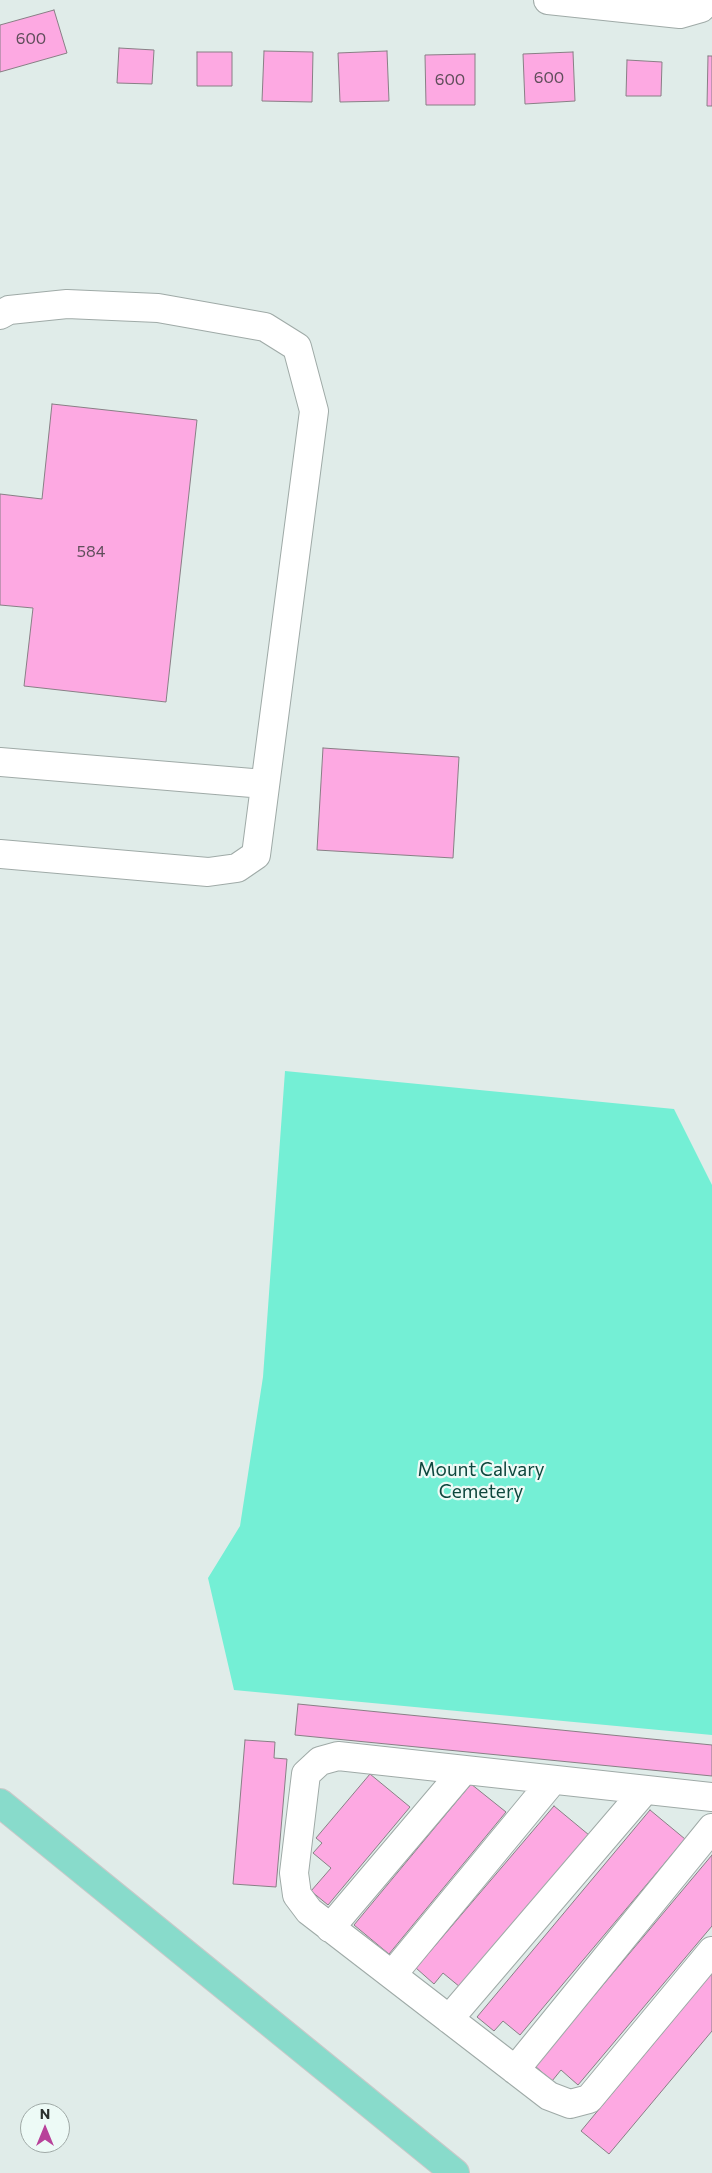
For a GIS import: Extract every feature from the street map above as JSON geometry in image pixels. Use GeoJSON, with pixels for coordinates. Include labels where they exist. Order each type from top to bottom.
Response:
{"type":"FeatureCollection","features":[{"type":"Feature","properties":{"kind":"main road"},"geometry":{"type":"LineString","coordinates":[[0,1803],[455,2173]]}},
{"type":"Feature","properties":{"kind":"street"},"geometry":{"type":"LineString","coordinates":[[548,0],[680,14],[700,8],[707,0]]}},
{"type":"Feature","properties":{"kind":"street"},"geometry":{"type":"LineString","coordinates":[[0,315],[9,310],[67,304],[158,308],[265,327],[297,347],[314,411],[256,855],[237,868],[208,872],[0,854]]}},
{"type":"Feature","properties":{"kind":"street"},"geometry":{"type":"LineString","coordinates":[[0,762],[264,784]]}},
{"type":"Feature","properties":{"kind":"street"},"geometry":{"type":"LineString","coordinates":[[712,1797],[338,1756],[320,1761],[306,1774],[294,1873],[296,1895],[308,1912],[549,2096],[570,2104],[589,2099],[712,1951]]}},
{"type":"Feature","properties":{"kind":"street"},"geometry":{"type":"LineString","coordinates":[[330,1928],[464,1770]]}},
{"type":"Feature","properties":{"kind":"street"},"geometry":{"type":"LineString","coordinates":[[392,1975],[554,1780]]}},
{"type":"Feature","properties":{"kind":"street"},"geometry":{"type":"LineString","coordinates":[[449,2019],[645,1790]]}},
{"type":"Feature","properties":{"kind":"street"},"geometry":{"type":"LineString","coordinates":[[515,2070],[712,1828]]}},
{"type":"Feature","properties":{"kind":"green space","name":"Mount Calvary Cemetery"},"geometry":{"type":"Polygon","coordinates":[[[285,1071],[674,1109],[712,1185],[712,1735],[234,1690],[208,1578],[240,1526],[263,1377],[285,1071]]]}},
{"type":"Feature","properties":{"kind":"building"},"geometry":{"type":"Polygon","coordinates":[[[54,10],[67,53],[0,72],[0,25],[54,10]]]}},
{"type":"Feature","properties":{"kind":"building"},"geometry":{"type":"Polygon","coordinates":[[[119,48],[154,50],[152,84],[117,83],[119,48]]]}},
{"type":"Feature","properties":{"kind":"building"},"geometry":{"type":"Polygon","coordinates":[[[264,51],[313,52],[312,102],[262,101],[264,51]]]}},
{"type":"Feature","properties":{"kind":"building"},"geometry":{"type":"Polygon","coordinates":[[[387,51],[389,101],[340,102],[338,53],[387,51]]]}},
{"type":"Feature","properties":{"kind":"building"},"geometry":{"type":"Polygon","coordinates":[[[197,52],[232,52],[232,86],[197,86],[197,52]]]}},
{"type":"Feature","properties":{"kind":"building"},"geometry":{"type":"Polygon","coordinates":[[[573,52],[575,101],[525,104],[523,54],[573,52]]]}},
{"type":"Feature","properties":{"kind":"building"},"geometry":{"type":"Polygon","coordinates":[[[475,54],[475,105],[426,105],[425,55],[475,54]]]}},
{"type":"Feature","properties":{"kind":"building"},"geometry":{"type":"Polygon","coordinates":[[[708,56],[712,56],[712,106],[707,106],[708,56]]]}},
{"type":"Feature","properties":{"kind":"building"},"geometry":{"type":"Polygon","coordinates":[[[627,60],[662,62],[661,96],[626,96],[627,60]]]}},
{"type":"Feature","properties":{"kind":"building"},"geometry":{"type":"Polygon","coordinates":[[[52,404],[197,420],[166,702],[24,686],[33,608],[0,605],[0,494],[42,499],[52,404]]]}},
{"type":"Feature","properties":{"kind":"building"},"geometry":{"type":"Polygon","coordinates":[[[323,748],[459,757],[453,858],[317,850],[323,748]]]}},
{"type":"Feature","properties":{"kind":"building"},"geometry":{"type":"Polygon","coordinates":[[[298,1704],[712,1745],[712,1776],[295,1735],[298,1704]]]}},
{"type":"Feature","properties":{"kind":"building"},"geometry":{"type":"Polygon","coordinates":[[[245,1740],[275,1742],[274,1758],[287,1759],[276,1887],[233,1884],[245,1740]]]}},
{"type":"Feature","properties":{"kind":"building"},"geometry":{"type":"Polygon","coordinates":[[[370,1774],[410,1807],[328,1905],[311,1891],[331,1868],[313,1853],[322,1843],[316,1838],[370,1774]]]}},
{"type":"Feature","properties":{"kind":"building"},"geometry":{"type":"Polygon","coordinates":[[[471,1784],[506,1812],[389,1954],[354,1925],[471,1784]]]}},
{"type":"Feature","properties":{"kind":"building"},"geometry":{"type":"Polygon","coordinates":[[[554,1806],[589,1835],[460,1987],[443,1973],[434,1984],[416,1968],[554,1806]]]}},
{"type":"Feature","properties":{"kind":"building"},"geometry":{"type":"Polygon","coordinates":[[[650,1810],[685,1839],[520,2035],[503,2021],[494,2031],[477,2017],[650,1810]]]}},
{"type":"Feature","properties":{"kind":"building"},"geometry":{"type":"Polygon","coordinates":[[[712,1855],[712,1926],[578,2085],[561,2070],[552,2081],[535,2066],[712,1855]]]}},
{"type":"Feature","properties":{"kind":"building"},"geometry":{"type":"Polygon","coordinates":[[[712,1973],[712,2031],[609,2154],[581,2131],[712,1973]]]}}]}
